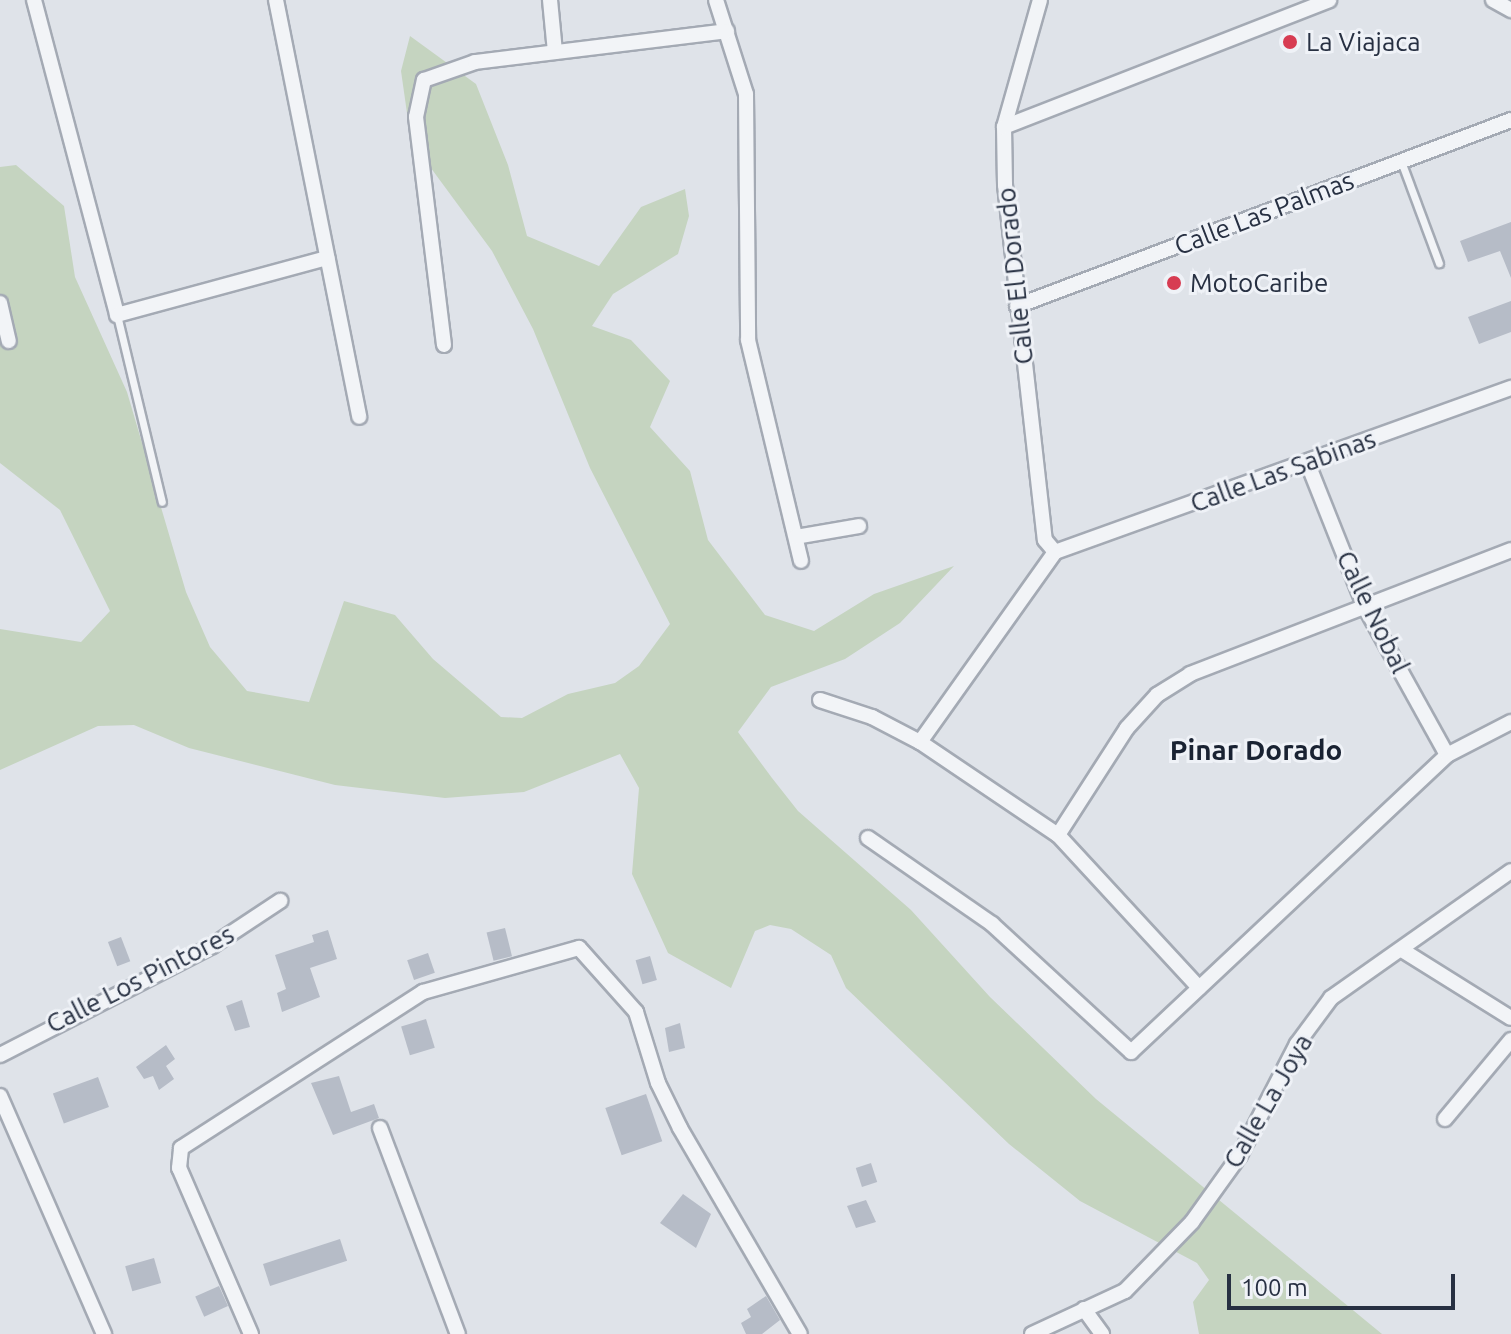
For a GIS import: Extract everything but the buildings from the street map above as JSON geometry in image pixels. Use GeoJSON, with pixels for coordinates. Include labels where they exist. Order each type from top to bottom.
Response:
{"type":"FeatureCollection","features":[{"type":"Feature","properties":{"kind":"street"},"geometry":{"type":"LineString","coordinates":[[34,0],[117,315],[327,258]]}},
{"type":"Feature","properties":{"kind":"street"},"geometry":{"type":"LineString","coordinates":[[276,0],[359,417]]}},
{"type":"Feature","properties":{"kind":"street"},"geometry":{"type":"LineString","coordinates":[[550,0],[555,52]]}},
{"type":"Feature","properties":{"kind":"street"},"geometry":{"type":"LineString","coordinates":[[716,0],[746,94],[748,340],[801,561]]}},
{"type":"Feature","properties":{"kind":"street","name":"Calle El Dorado"},"geometry":{"type":"LineString","coordinates":[[1040,0],[1004,127],[1017,306],[1045,540],[1055,552]]}},
{"type":"Feature","properties":{"kind":"street"},"geometry":{"type":"LineString","coordinates":[[1004,127],[1329,0]]}},
{"type":"Feature","properties":{"kind":"street"},"geometry":{"type":"LineString","coordinates":[[1493,0],[1511,10]]}},
{"type":"Feature","properties":{"kind":"street"},"geometry":{"type":"LineString","coordinates":[[444,345],[417,94],[424,80],[456,66],[727,31]]}},
{"type":"Feature","properties":{"kind":"street","name":"Calle Las Palmas"},"geometry":{"type":"LineString","coordinates":[[1017,306],[1511,120]]}},
{"type":"Feature","properties":{"kind":"street"},"geometry":{"type":"LineString","coordinates":[[0,303],[9,341]]}},
{"type":"Feature","properties":{"kind":"street","name":"Calle Las Sabinas"},"geometry":{"type":"LineString","coordinates":[[1055,552],[1308,464],[1511,388]]}},
{"type":"Feature","properties":{"kind":"street","name":"Calle Nobal"},"geometry":{"type":"LineString","coordinates":[[1308,464],[1365,607],[1447,755]]}},
{"type":"Feature","properties":{"kind":"street"},"geometry":{"type":"LineString","coordinates":[[796,537],[859,526]]}},
{"type":"Feature","properties":{"kind":"street"},"geometry":{"type":"LineString","coordinates":[[1058,835],[1127,728],[1157,695],[1190,674],[1511,550]]}},
{"type":"Feature","properties":{"kind":"street"},"geometry":{"type":"LineString","coordinates":[[920,742],[1055,552]]}},
{"type":"Feature","properties":{"kind":"street"},"geometry":{"type":"LineString","coordinates":[[820,700],[872,717],[920,742],[1058,835],[1199,988]]}},
{"type":"Feature","properties":{"kind":"street"},"geometry":{"type":"LineString","coordinates":[[868,838],[992,924],[1123,1049],[1139,1049],[1199,988],[1447,755],[1511,722]]}},
{"type":"Feature","properties":{"kind":"street","name":"Calle La Joya"},"geometry":{"type":"LineString","coordinates":[[1032,1334],[1125,1291],[1192,1222],[1240,1155],[1297,1044],[1331,998],[1511,871]]}},
{"type":"Feature","properties":{"kind":"street","name":"Calle Los Pintores"},"geometry":{"type":"LineString","coordinates":[[0,1055],[212,946],[280,901]]}},
{"type":"Feature","properties":{"kind":"street"},"geometry":{"type":"LineString","coordinates":[[251,1334],[179,1168],[181,1148],[423,992],[579,948],[636,1012],[674,1117],[800,1334]]}},
{"type":"Feature","properties":{"kind":"street"},"geometry":{"type":"LineString","coordinates":[[1402,950],[1511,1018]]}},
{"type":"Feature","properties":{"kind":"street"},"geometry":{"type":"LineString","coordinates":[[1445,1119],[1511,1040]]}},
{"type":"Feature","properties":{"kind":"street"},"geometry":{"type":"LineString","coordinates":[[0,1096],[104,1334]]}},
{"type":"Feature","properties":{"kind":"street"},"geometry":{"type":"LineString","coordinates":[[380,1128],[458,1334]]}},
{"type":"Feature","properties":{"kind":"street"},"geometry":{"type":"LineString","coordinates":[[1084,1309],[1102,1334]]}},
{"type":"Feature","properties":{"kind":"lane"},"geometry":{"type":"LineString","coordinates":[[1401,161],[1439,263]]}},
{"type":"Feature","properties":{"kind":"lane"},"geometry":{"type":"LineString","coordinates":[[117,315],[162,502]]}},
{"type":"Feature","properties":{"kind":"green space"},"geometry":{"type":"Polygon","coordinates":[[[410,36],[476,84],[508,165],[527,236],[599,266],[641,207],[685,189],[689,216],[678,254],[613,294],[592,326],[631,340],[670,381],[650,427],[690,471],[708,540],[765,615],[814,631],[874,594],[954,566],[900,623],[845,659],[771,687],[738,732],[772,778],[798,811],[911,910],[990,997],[1096,1099],[1382,1334],[1199,1334],[1193,1302],[1209,1280],[1197,1263],[1080,1201],[1009,1144],[846,988],[831,955],[791,929],[770,925],[755,931],[731,988],[668,953],[632,874],[639,788],[620,754],[524,792],[445,798],[335,785],[189,748],[134,725],[98,726],[0,770],[0,629],[81,642],[110,611],[60,510],[0,463],[0,167],[16,165],[64,206],[75,277],[127,392],[186,592],[210,647],[247,691],[309,702],[344,601],[395,615],[433,659],[501,717],[522,718],[568,694],[615,683],[639,666],[670,624],[590,468],[533,329],[492,251],[411,141],[401,71],[410,36]]]}},
{"type":"Feature","properties":{"kind":"place","name":"La Viajaca"},"geometry":{"type":"Point","coordinates":[1290,42]}},
{"type":"Feature","properties":{"kind":"place","name":"MotoCaribe"},"geometry":{"type":"Point","coordinates":[1174,283]}},
{"type":"Feature","properties":{"kind":"district","name":"Pinar Dorado"},"geometry":{"type":"Point","coordinates":[1256,750]}}]}
